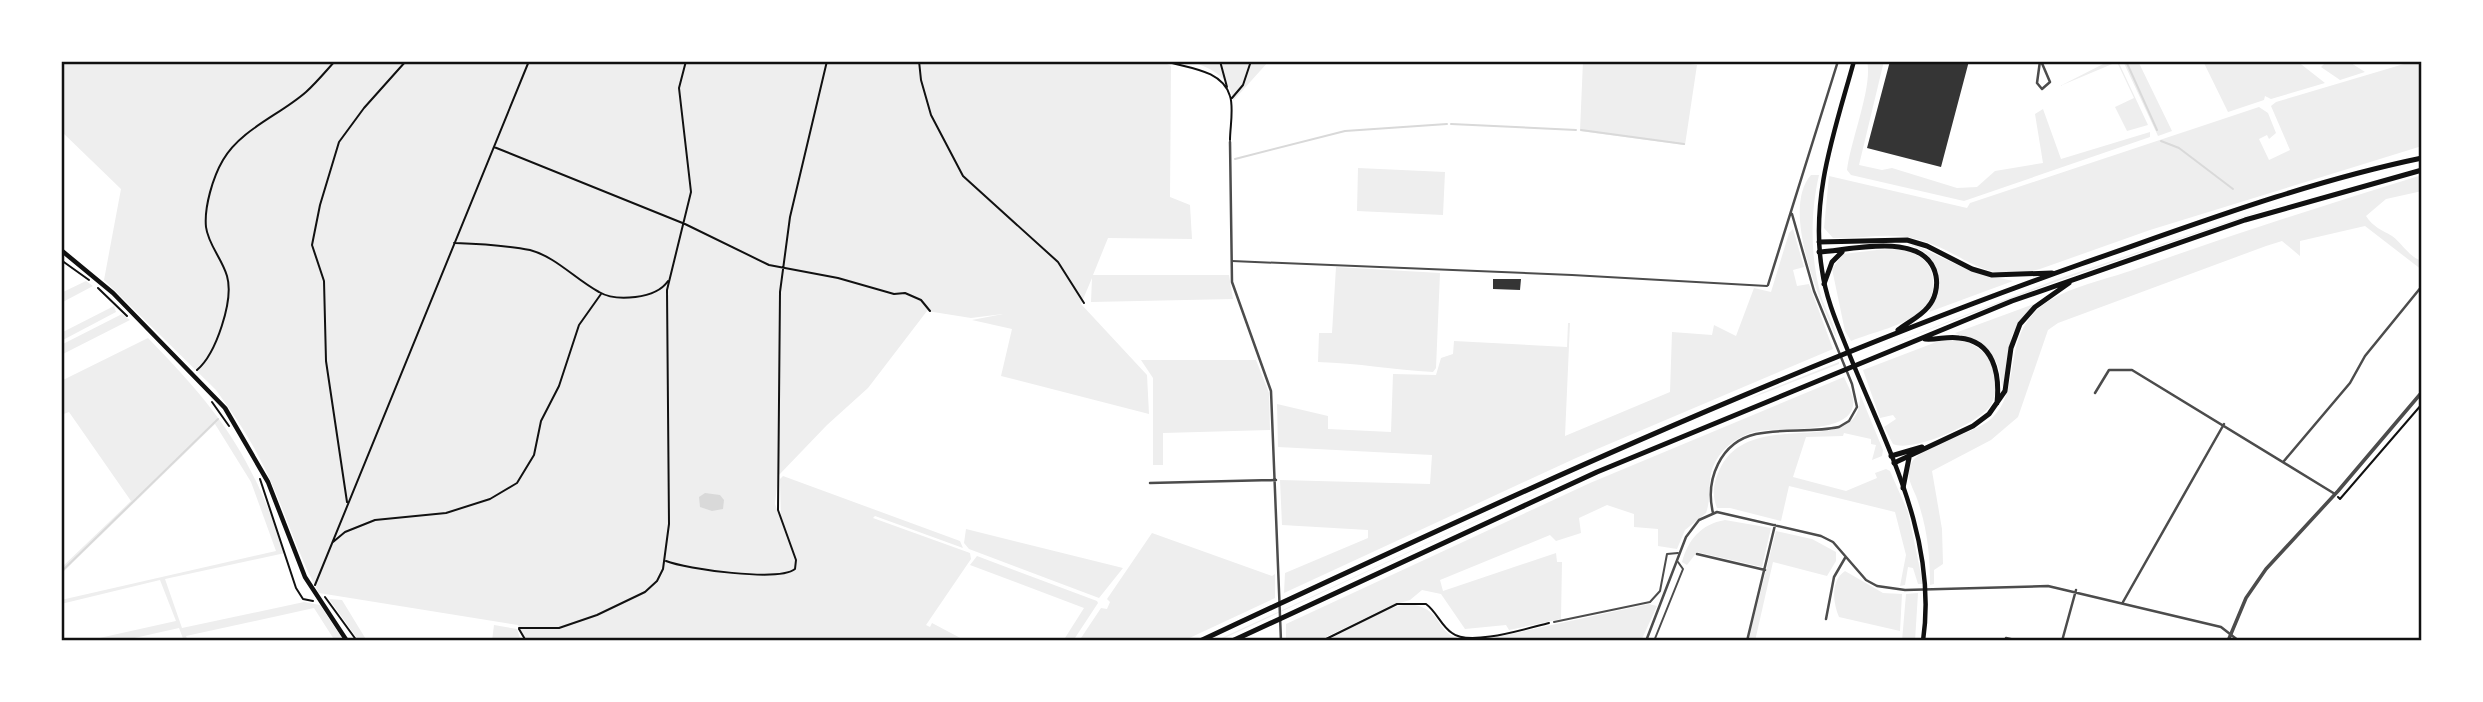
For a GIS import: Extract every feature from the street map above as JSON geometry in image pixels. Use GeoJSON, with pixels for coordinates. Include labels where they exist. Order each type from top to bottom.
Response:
{"type":"FeatureCollection","features":[{"type":"Feature","properties":{"kind":"highway"},"geometry":{"type":"LineString","coordinates":[[1200,641],[1596,458],[1893,334],[2059,272],[2346,176],[2422,158]]}},
{"type":"Feature","properties":{"kind":"highway"},"geometry":{"type":"LineString","coordinates":[[1232,641],[1597,472],[2075,278],[2291,206],[2422,170]]}},
{"type":"Feature","properties":{"kind":"highway"},"geometry":{"type":"LineString","coordinates":[[1819,242],[1907,240],[1992,275],[2059,272]]}},
{"type":"Feature","properties":{"kind":"highway"},"geometry":{"type":"LineString","coordinates":[[1819,253],[1906,247],[1924,256],[1933,269],[1936,286],[1930,305],[1893,334]]}},
{"type":"Feature","properties":{"kind":"highway"},"geometry":{"type":"LineString","coordinates":[[1824,285],[1832,262],[1844,251]]}},
{"type":"Feature","properties":{"kind":"highway"},"geometry":{"type":"LineString","coordinates":[[1891,456],[1925,447],[1973,426],[1996,404],[2005,391],[2011,348],[2021,324],[2035,307],[2075,278]]}},
{"type":"Feature","properties":{"kind":"highway"},"geometry":{"type":"LineString","coordinates":[[1922,339],[1961,338],[1986,351],[1998,374],[1996,404]]}},
{"type":"Feature","properties":{"kind":"highway"},"geometry":{"type":"LineString","coordinates":[[1894,463],[1909,458],[1925,447]]}},
{"type":"Feature","properties":{"kind":"highway"},"geometry":{"type":"LineString","coordinates":[[1903,488],[1909,458]]}},
{"type":"Feature","properties":{"kind":"main road"},"geometry":{"type":"LineString","coordinates":[[1854,61],[1825,165],[1819,253],[1824,285],[1839,329],[1916,524],[1924,563],[1926,609],[1923,641]]}},
{"type":"Feature","properties":{"kind":"main road"},"geometry":{"type":"LineString","coordinates":[[61,250],[113,293],[225,408],[257,459],[299,565],[314,590],[322,597],[347,641]]}},
{"type":"Feature","properties":{"kind":"street"},"geometry":{"type":"LineString","coordinates":[[1768,285],[1838,61]]}},
{"type":"Feature","properties":{"kind":"street"},"geometry":{"type":"LineString","coordinates":[[2041,61],[2050,82],[2048,87],[2042,89],[2037,83],[2041,61]]}},
{"type":"Feature","properties":{"kind":"street"},"geometry":{"type":"LineString","coordinates":[[1230,142],[1233,291],[1272,391],[1281,641]]}},
{"type":"Feature","properties":{"kind":"street"},"geometry":{"type":"LineString","coordinates":[[1713,513],[1710,496],[1712,477],[1719,461],[1730,449],[1755,434],[1843,426],[1857,407],[1852,384],[1814,291],[1792,214]]}},
{"type":"Feature","properties":{"kind":"street"},"geometry":{"type":"LineString","coordinates":[[2284,461],[2350,383],[2365,356],[2422,286]]}},
{"type":"Feature","properties":{"kind":"street"},"geometry":{"type":"LineString","coordinates":[[2095,393],[2109,370],[2132,370],[2224,424],[2334,494]]}},
{"type":"Feature","properties":{"kind":"street"},"geometry":{"type":"LineString","coordinates":[[2228,641],[2254,584],[2422,392]]}},
{"type":"Feature","properties":{"kind":"street"},"geometry":{"type":"LineString","coordinates":[[2123,602],[2224,424]]}},
{"type":"Feature","properties":{"kind":"street"},"geometry":{"type":"LineString","coordinates":[[1150,483],[1276,480]]}},
{"type":"Feature","properties":{"kind":"street"},"geometry":{"type":"LineString","coordinates":[[1646,641],[1692,526],[1713,513],[1726,512],[1821,536],[1833,542],[1871,583],[1905,590],[2048,586],[2076,590],[2221,628],[2239,641]]}},
{"type":"Feature","properties":{"kind":"street"},"geometry":{"type":"LineString","coordinates":[[1747,641],[1775,524]]}},
{"type":"Feature","properties":{"kind":"street"},"geometry":{"type":"LineString","coordinates":[[1697,554],[1765,570]]}},
{"type":"Feature","properties":{"kind":"street"},"geometry":{"type":"LineString","coordinates":[[1826,619],[1834,577],[1845,558]]}},
{"type":"Feature","properties":{"kind":"street"},"geometry":{"type":"LineString","coordinates":[[2062,641],[2076,590]]}},
{"type":"Feature","properties":{"kind":"street"},"geometry":{"type":"LineString","coordinates":[[2006,638],[2019,641]]}},
{"type":"Feature","properties":{"kind":"lane"},"geometry":{"type":"LineString","coordinates":[[1231,261],[1611,276],[1739,284],[1762,288],[1768,285]]}},
{"type":"Feature","properties":{"kind":"lane"},"geometry":{"type":"LineString","coordinates":[[1554,622],[1650,602],[1660,591],[1667,554],[1679,553]]}},
{"type":"Feature","properties":{"kind":"lane"},"geometry":{"type":"LineString","coordinates":[[1654,641],[1683,569],[1677,561]]}},
{"type":"Feature","properties":{"kind":"path"},"geometry":{"type":"LineString","coordinates":[[193,373],[206,359],[222,325],[228,292],[228,278],[217,251],[208,239],[206,224],[213,183],[223,160],[236,143],[305,93],[335,61]]}},
{"type":"Feature","properties":{"kind":"path"},"geometry":{"type":"LineString","coordinates":[[347,504],[326,361],[324,281],[312,245],[320,205],[339,142],[364,108],[406,61]]}},
{"type":"Feature","properties":{"kind":"path"},"geometry":{"type":"LineString","coordinates":[[314,590],[331,542],[529,61]]}},
{"type":"Feature","properties":{"kind":"path"},"geometry":{"type":"LineString","coordinates":[[526,641],[519,628],[559,628],[619,606],[652,586],[661,576],[669,524],[665,318],[668,280],[685,225],[691,192],[678,88],[686,61]]}},
{"type":"Feature","properties":{"kind":"path"},"geometry":{"type":"LineString","coordinates":[[665,561],[691,568],[781,574],[795,569],[796,560],[778,510],[780,292],[794,194],[827,61]]}},
{"type":"Feature","properties":{"kind":"path"},"geometry":{"type":"LineString","coordinates":[[919,61],[921,80],[931,115],[963,176],[1058,262],[1084,303]]}},
{"type":"Feature","properties":{"kind":"path"},"geometry":{"type":"LineString","coordinates":[[1165,61],[1200,70],[1227,89]]}},
{"type":"Feature","properties":{"kind":"path"},"geometry":{"type":"LineString","coordinates":[[1220,61],[1232,99],[1230,142]]}},
{"type":"Feature","properties":{"kind":"path"},"geometry":{"type":"LineString","coordinates":[[1232,99],[1243,85],[1251,61]]}},
{"type":"Feature","properties":{"kind":"path"},"geometry":{"type":"LineString","coordinates":[[493,146],[685,225],[769,265],[886,289],[894,294],[905,293],[921,300],[930,311]]}},
{"type":"Feature","properties":{"kind":"path"},"geometry":{"type":"LineString","coordinates":[[453,243],[531,251],[555,262],[601,294],[646,296],[661,289],[668,280]]}},
{"type":"Feature","properties":{"kind":"path"},"geometry":{"type":"LineString","coordinates":[[61,260],[95,285],[132,320]]}},
{"type":"Feature","properties":{"kind":"path"},"geometry":{"type":"LineString","coordinates":[[331,542],[374,520],[446,513],[490,499],[517,483],[534,455],[541,421],[559,386],[579,325],[601,294]]}},
{"type":"Feature","properties":{"kind":"path"},"geometry":{"type":"LineString","coordinates":[[210,400],[229,426]]}},
{"type":"Feature","properties":{"kind":"path"},"geometry":{"type":"LineString","coordinates":[[2334,494],[2340,499],[2422,404]]}},
{"type":"Feature","properties":{"kind":"path"},"geometry":{"type":"LineString","coordinates":[[258,476],[299,593],[306,601],[322,597],[357,641]]}},
{"type":"Feature","properties":{"kind":"path"},"geometry":{"type":"LineString","coordinates":[[1322,641],[1407,602],[1426,604],[1452,634],[1462,638],[1496,635],[1554,622]]}},
{"type":"Feature","properties":{"kind":"shaded area"},"geometry":{"type":"Polygon","coordinates":[[[61,61],[1161,61],[1171,66],[1170,197],[1190,205],[1192,239],[1108,238],[1093,275],[1229,275],[1233,299],[1091,302],[1092,278],[1081,304],[1147,375],[1149,414],[1001,376],[1012,329],[972,320],[1003,314],[971,318],[927,311],[868,388],[827,425],[778,476],[775,504],[781,520],[780,479],[783,476],[960,541],[963,548],[875,516],[873,518],[970,553],[971,559],[926,625],[930,627],[932,623],[966,641],[526,641],[518,625],[319,593],[268,475],[234,415],[216,390],[104,280],[121,189],[61,131],[61,61]]]}},
{"type":"Feature","properties":{"kind":"shaded area"},"geometry":{"type":"Polygon","coordinates":[[[1185,61],[1269,61],[1233,101],[1228,85],[1217,74],[1185,61]]]}},
{"type":"Feature","properties":{"kind":"shaded area"},"geometry":{"type":"Polygon","coordinates":[[[1583,61],[1670,61],[1697,65],[1685,145],[1580,131],[1583,61]]]}},
{"type":"Feature","properties":{"kind":"shaded area"},"geometry":{"type":"Polygon","coordinates":[[[1867,61],[1884,61],[1859,165],[1882,170],[1892,168],[1957,188],[1977,187],[1995,171],[2043,163],[2035,114],[2043,109],[2061,159],[2150,132],[2150,137],[1964,201],[1851,175],[1847,170],[1867,84],[1867,61]]]}},
{"type":"Feature","properties":{"kind":"shaded area"},"geometry":{"type":"Polygon","coordinates":[[[2109,61],[2118,61],[2148,125],[2127,131],[2115,107],[2134,98],[2117,62],[2060,86],[2109,61]]]}},
{"type":"Feature","properties":{"kind":"shaded area"},"geometry":{"type":"Polygon","coordinates":[[[2123,61],[2138,61],[2172,131],[2158,136],[2123,61]]]}},
{"type":"Feature","properties":{"kind":"shaded area"},"geometry":{"type":"Polygon","coordinates":[[[2203,61],[2297,61],[2325,83],[2271,99],[2265,96],[2264,100],[2228,112],[2203,61]]]}},
{"type":"Feature","properties":{"kind":"shaded area"},"geometry":{"type":"Polygon","coordinates":[[[2321,61],[2348,61],[2365,72],[2340,80],[2321,67],[2324,64],[2321,61]]]}},
{"type":"Feature","properties":{"kind":"shaded area"},"geometry":{"type":"Polygon","coordinates":[[[2414,61],[2422,61],[2422,146],[2150,230],[2040,269],[2002,273],[1974,265],[1948,251],[1916,239],[1885,236],[1833,238],[1824,228],[1829,176],[1967,208],[1970,203],[2259,107],[2268,113],[2276,133],[2269,139],[2267,135],[2259,139],[2269,160],[2290,150],[2271,106],[2276,102],[2414,61]]]}},
{"type":"Feature","properties":{"kind":"shaded area"},"geometry":{"type":"Polygon","coordinates":[[[1358,168],[1445,172],[1443,215],[1357,211],[1358,168]]]}},
{"type":"Feature","properties":{"kind":"shaded area"},"geometry":{"type":"Polygon","coordinates":[[[1811,175],[1819,175],[1813,221],[1815,269],[1822,299],[1837,339],[1814,281],[1801,233],[1803,191],[1811,175]]]}},
{"type":"Feature","properties":{"kind":"shaded area"},"geometry":{"type":"Polygon","coordinates":[[[2422,175],[2422,191],[2386,199],[2366,216],[2375,226],[2392,236],[2422,261],[2422,270],[2365,226],[2300,241],[2300,256],[2282,241],[2266,246],[2058,323],[2048,330],[2018,417],[1991,440],[1932,471],[1942,529],[1943,564],[1934,570],[1934,584],[1930,585],[1927,540],[1920,507],[1909,478],[1910,466],[1923,452],[1983,425],[2000,408],[2010,381],[2019,337],[2037,310],[2057,296],[2081,286],[2422,175]]]}},
{"type":"Feature","properties":{"kind":"shaded area"},"geometry":{"type":"Polygon","coordinates":[[[2328,188],[2055,282],[1857,357],[2055,280],[2328,188]]]}},
{"type":"Feature","properties":{"kind":"shaded area"},"geometry":{"type":"Polygon","coordinates":[[[1793,229],[1804,267],[1793,270],[1797,286],[1809,284],[1833,349],[1576,458],[1284,593],[1285,573],[1368,538],[1368,530],[1282,525],[1280,480],[1430,484],[1432,455],[1278,447],[1277,404],[1328,416],[1328,429],[1391,432],[1393,374],[1436,375],[1441,358],[1453,354],[1454,341],[1567,347],[1570,323],[1565,436],[1670,392],[1672,332],[1712,335],[1714,325],[1736,336],[1754,288],[1771,292],[1789,233],[1793,229]]]}},
{"type":"Feature","properties":{"kind":"shaded area"},"geometry":{"type":"Polygon","coordinates":[[[1888,243],[1915,245],[1973,272],[2013,281],[1929,312],[1937,296],[1939,278],[1926,253],[1900,244],[1827,248],[1888,243]]]}},
{"type":"Feature","properties":{"kind":"shaded area"},"geometry":{"type":"Polygon","coordinates":[[[1901,250],[1922,258],[1928,264],[1933,280],[1931,296],[1915,316],[1851,341],[1845,331],[1832,269],[1843,254],[1901,250]]]}},
{"type":"Feature","properties":{"kind":"shaded area"},"geometry":{"type":"Polygon","coordinates":[[[1336,267],[1440,273],[1436,368],[1433,372],[1318,362],[1319,333],[1332,333],[1336,267]]]}},
{"type":"Feature","properties":{"kind":"shaded area"},"geometry":{"type":"Polygon","coordinates":[[[86,281],[93,286],[61,303],[61,293],[86,281]]]}},
{"type":"Feature","properties":{"kind":"shaded area"},"geometry":{"type":"Polygon","coordinates":[[[2034,304],[2012,335],[2003,387],[1998,366],[1990,353],[1955,333],[2034,304]]]}},
{"type":"Feature","properties":{"kind":"shaded area"},"geometry":{"type":"Polygon","coordinates":[[[114,306],[116,312],[61,341],[61,333],[114,306]]]}},
{"type":"Feature","properties":{"kind":"shaded area"},"geometry":{"type":"Polygon","coordinates":[[[122,314],[130,320],[61,355],[61,345],[122,314]]]}},
{"type":"Feature","properties":{"kind":"shaded area"},"geometry":{"type":"Polygon","coordinates":[[[148,338],[195,389],[231,436],[259,488],[285,553],[165,579],[182,628],[304,602],[320,605],[344,641],[335,641],[314,608],[186,636],[188,641],[184,641],[179,628],[121,641],[86,641],[176,621],[160,580],[61,604],[61,600],[276,551],[251,482],[215,424],[61,574],[61,568],[131,501],[69,412],[61,415],[61,381],[148,338]]]}},
{"type":"Feature","properties":{"kind":"shaded area"},"geometry":{"type":"Polygon","coordinates":[[[1961,340],[1978,348],[1987,356],[1993,367],[1995,385],[1991,405],[1973,420],[1945,435],[1915,444],[1893,444],[1884,427],[1896,419],[1893,415],[1880,418],[1863,370],[1939,341],[1961,340]]]}},
{"type":"Feature","properties":{"kind":"shaded area"},"geometry":{"type":"Polygon","coordinates":[[[1141,360],[1256,360],[1269,393],[1270,430],[1163,433],[1163,465],[1153,465],[1153,378],[1141,360]]]}},
{"type":"Feature","properties":{"kind":"shaded area"},"geometry":{"type":"Polygon","coordinates":[[[1839,364],[1749,399],[1761,393],[1839,364]]]}},
{"type":"Feature","properties":{"kind":"shaded area"},"geometry":{"type":"Polygon","coordinates":[[[1844,377],[1852,395],[1853,406],[1848,415],[1838,422],[1810,428],[1754,432],[1741,437],[1725,449],[1713,468],[1706,513],[1685,530],[1677,549],[1658,546],[1658,529],[1634,527],[1634,514],[1607,505],[1579,518],[1581,533],[1556,541],[1550,535],[1440,580],[1443,591],[1556,553],[1557,562],[1562,562],[1561,619],[1509,630],[1506,625],[1465,629],[1441,594],[1422,590],[1410,600],[1390,606],[1318,641],[1286,641],[1286,624],[1590,483],[1844,377]]]}},
{"type":"Feature","properties":{"kind":"shaded area"},"geometry":{"type":"Polygon","coordinates":[[[1860,394],[1883,450],[1882,456],[1872,460],[1876,445],[1871,444],[1871,439],[1844,433],[1843,436],[1806,437],[1793,477],[1846,491],[1877,478],[1875,473],[1886,469],[1890,471],[1908,512],[1923,584],[1918,584],[1913,568],[1908,567],[1905,585],[1900,586],[1906,555],[1895,512],[1789,486],[1781,521],[1730,508],[1717,508],[1715,503],[1717,476],[1734,451],[1754,440],[1843,426],[1856,415],[1860,394]]]}},
{"type":"Feature","properties":{"kind":"shaded area"},"geometry":{"type":"Polygon","coordinates":[[[1623,453],[1218,641],[1215,641],[1623,453]]]}},
{"type":"Feature","properties":{"kind":"shaded area"},"geometry":{"type":"Polygon","coordinates":[[[705,493],[720,495],[724,500],[723,509],[712,511],[700,507],[699,497],[705,493]]]}},
{"type":"Feature","properties":{"kind":"shaded area"},"geometry":{"type":"Polygon","coordinates":[[[1725,520],[1771,528],[1762,567],[1697,552],[1687,565],[1682,562],[1692,540],[1702,529],[1725,520]]]}},
{"type":"Feature","properties":{"kind":"shaded area"},"geometry":{"type":"Polygon","coordinates":[[[966,529],[1123,568],[1099,598],[969,549],[964,543],[966,529]]]}},
{"type":"Feature","properties":{"kind":"shaded area"},"geometry":{"type":"Polygon","coordinates":[[[1776,531],[1812,539],[1836,552],[1836,561],[1827,576],[1773,562],[1755,641],[1748,641],[1776,531]]]}},
{"type":"Feature","properties":{"kind":"shaded area"},"geometry":{"type":"Polygon","coordinates":[[[1152,533],[1272,576],[1275,574],[1275,598],[1183,641],[1079,641],[1101,608],[1107,609],[1110,602],[1107,599],[1152,533]]]}},
{"type":"Feature","properties":{"kind":"shaded area"},"geometry":{"type":"Polygon","coordinates":[[[977,556],[1098,603],[1073,641],[1068,641],[1065,638],[1084,608],[970,565],[977,556]]]}},
{"type":"Feature","properties":{"kind":"shaded area"},"geometry":{"type":"Polygon","coordinates":[[[1845,571],[1883,593],[1902,594],[1900,631],[1839,617],[1834,599],[1835,586],[1845,571]]]}},
{"type":"Feature","properties":{"kind":"shaded area"},"geometry":{"type":"Polygon","coordinates":[[[1918,593],[1915,641],[1902,641],[1906,594],[1918,593]]]}},
{"type":"Feature","properties":{"kind":"shaded area"},"geometry":{"type":"Polygon","coordinates":[[[329,599],[342,600],[367,641],[359,641],[329,599]]]}},
{"type":"Feature","properties":{"kind":"shaded area"},"geometry":{"type":"Polygon","coordinates":[[[1408,604],[1419,606],[1433,614],[1450,635],[1470,640],[1492,638],[1649,604],[1657,606],[1641,641],[1325,641],[1391,608],[1408,604]]]}},
{"type":"Feature","properties":{"kind":"shaded area"},"geometry":{"type":"Polygon","coordinates":[[[494,625],[517,629],[521,641],[492,641],[494,625]]]}},
{"type":"Feature","properties":{"kind":"building"},"geometry":{"type":"Polygon","coordinates":[[[1890,61],[1969,61],[1941,167],[1867,148],[1890,61]]]}},
{"type":"Feature","properties":{"kind":"building"},"geometry":{"type":"Polygon","coordinates":[[[1493,279],[1521,279],[1520,290],[1493,289],[1493,279]]]}},
{"type":"Feature","properties":{"kind":"waterway"},"geometry":{"type":"LineString","coordinates":[[2126,61],[2157,130]]}},
{"type":"Feature","properties":{"kind":"waterway"},"geometry":{"type":"LineString","coordinates":[[1235,159],[1345,131],[1447,124]]}},
{"type":"Feature","properties":{"kind":"waterway"},"geometry":{"type":"LineString","coordinates":[[1451,124],[1576,130]]}},
{"type":"Feature","properties":{"kind":"waterway"},"geometry":{"type":"LineString","coordinates":[[1581,130],[1684,144]]}},
{"type":"Feature","properties":{"kind":"waterway"},"geometry":{"type":"LineString","coordinates":[[2161,141],[2179,148],[2233,189]]}},
{"type":"Feature","properties":{"kind":"waterway"},"geometry":{"type":"LineString","coordinates":[[61,572],[218,419]]}}]}
